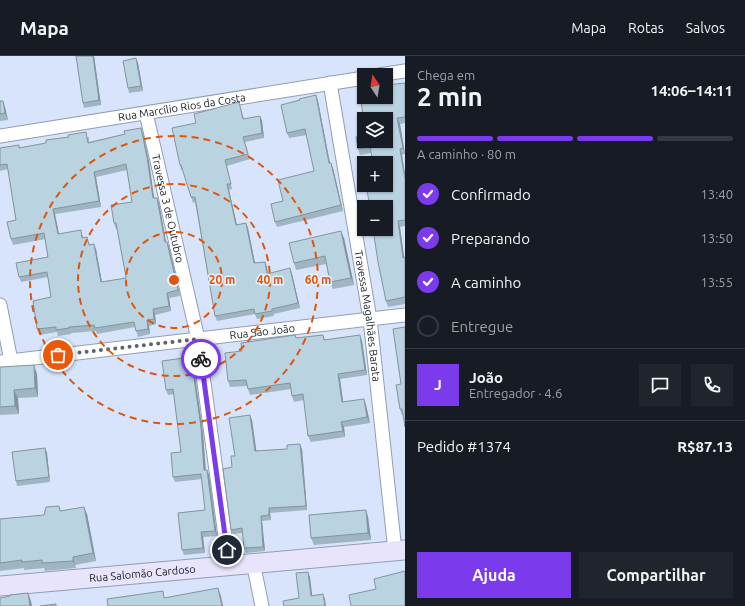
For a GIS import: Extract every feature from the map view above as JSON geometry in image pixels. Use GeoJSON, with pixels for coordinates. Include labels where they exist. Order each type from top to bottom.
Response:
{"type":"FeatureCollection","features":[{"type":"Feature","properties":{"kind":"street"},"geometry":{"type":"LineString","coordinates":[[393,73],[405,71]]}},
{"type":"Feature","properties":{"kind":"street","name":"Rua Marcílio Rios da Costa"},"geometry":{"type":"LineString","coordinates":[[0,136],[357,79]]}},
{"type":"Feature","properties":{"kind":"street","name":"Travessa Magalhães Barata"},"geometry":{"type":"LineString","coordinates":[[330,83],[370,319],[400,550]]}},
{"type":"Feature","properties":{"kind":"street","name":"Travessa 3 de Outubro"},"geometry":{"type":"LineString","coordinates":[[146,113],[198,339],[229,564]]}},
{"type":"Feature","properties":{"kind":"street"},"geometry":{"type":"LineString","coordinates":[[0,305],[6,361]]}},
{"type":"Feature","properties":{"kind":"street","name":"Rua São João"},"geometry":{"type":"LineString","coordinates":[[6,361],[405,315]]}},
{"type":"Feature","properties":{"kind":"street","name":"Rua Salomão Cardoso"},"geometry":{"type":"LineString","coordinates":[[0,586],[229,564],[400,550]]}},
{"type":"Feature","properties":{"kind":"street"},"geometry":{"type":"LineString","coordinates":[[253,562],[262,606]]}},
{"type":"Feature","properties":{"kind":"building"},"geometry":{"type":"Polygon","coordinates":[[[76,56],[93,56],[99,100],[83,103],[76,56]]]}},
{"type":"Feature","properties":{"kind":"building"},"geometry":{"type":"Polygon","coordinates":[[[136,58],[141,86],[128,88],[123,61],[136,58]]]}},
{"type":"Feature","properties":{"kind":"building"},"geometry":{"type":"Polygon","coordinates":[[[405,83],[405,117],[397,118],[403,148],[400,149],[405,179],[405,220],[398,221],[403,258],[405,257],[405,297],[386,301],[374,236],[393,236],[393,200],[369,200],[367,192],[393,192],[393,156],[372,156],[370,148],[393,148],[393,112],[363,112],[361,104],[393,104],[393,84],[405,83]]]}},
{"type":"Feature","properties":{"kind":"building"},"geometry":{"type":"Polygon","coordinates":[[[316,95],[329,163],[331,163],[341,205],[275,222],[271,204],[283,201],[278,180],[314,171],[305,129],[287,133],[281,105],[316,95]]]}},
{"type":"Feature","properties":{"kind":"building"},"geometry":{"type":"Polygon","coordinates":[[[0,101],[3,101],[5,113],[0,114],[0,101]]]}},
{"type":"Feature","properties":{"kind":"building"},"geometry":{"type":"Polygon","coordinates":[[[239,102],[243,119],[260,116],[262,133],[243,137],[248,154],[225,160],[231,184],[227,184],[236,225],[246,223],[254,263],[265,262],[267,274],[290,268],[298,303],[272,309],[272,311],[255,314],[254,309],[215,316],[195,197],[191,197],[180,165],[172,128],[196,123],[194,114],[239,102]]]}},
{"type":"Feature","properties":{"kind":"building"},"geometry":{"type":"Polygon","coordinates":[[[141,128],[153,198],[157,198],[165,242],[167,242],[178,290],[167,293],[169,306],[153,309],[154,319],[147,320],[148,329],[136,331],[134,322],[95,328],[94,325],[69,327],[56,330],[56,327],[37,329],[33,301],[51,297],[47,272],[19,277],[16,263],[48,257],[44,233],[11,239],[7,222],[16,220],[7,164],[0,165],[0,148],[19,145],[19,148],[46,143],[46,140],[69,137],[68,135],[86,132],[88,143],[125,134],[124,131],[141,128]],[[126,164],[94,172],[99,201],[53,209],[58,234],[81,230],[82,238],[87,237],[89,245],[94,244],[101,282],[126,278],[116,223],[114,223],[111,205],[132,202],[126,164]]]}},
{"type":"Feature","properties":{"kind":"building"},"geometry":{"type":"Polygon","coordinates":[[[341,231],[351,278],[330,282],[325,256],[294,263],[289,243],[341,231]]]}},
{"type":"Feature","properties":{"kind":"building"},"geometry":{"type":"Polygon","coordinates":[[[405,327],[405,427],[396,385],[401,384],[393,329],[405,327]]]}},
{"type":"Feature","properties":{"kind":"building"},"geometry":{"type":"Polygon","coordinates":[[[295,335],[296,338],[323,335],[324,340],[360,335],[365,370],[338,374],[342,402],[364,399],[367,417],[341,422],[343,431],[308,436],[303,394],[292,396],[290,383],[248,389],[246,380],[228,381],[225,353],[242,351],[241,343],[295,335]]]}},
{"type":"Feature","properties":{"kind":"building"},"geometry":{"type":"Polygon","coordinates":[[[191,357],[201,427],[204,470],[207,470],[215,531],[201,532],[203,548],[182,550],[178,513],[205,510],[201,474],[173,477],[171,453],[181,452],[173,389],[166,390],[162,361],[191,357]]]}},
{"type":"Feature","properties":{"kind":"building"},"geometry":{"type":"Polygon","coordinates":[[[34,365],[35,388],[14,390],[15,406],[0,407],[0,367],[34,365]]]}},
{"type":"Feature","properties":{"kind":"building"},"geometry":{"type":"Polygon","coordinates":[[[250,415],[255,451],[287,449],[287,445],[300,444],[306,506],[269,508],[269,515],[261,516],[263,547],[244,548],[242,528],[231,530],[223,469],[232,467],[231,456],[235,456],[229,418],[250,415]]]}},
{"type":"Feature","properties":{"kind":"building"},"geometry":{"type":"Polygon","coordinates":[[[45,448],[49,477],[16,481],[12,452],[45,448]]]}},
{"type":"Feature","properties":{"kind":"building"},"geometry":{"type":"Polygon","coordinates":[[[59,506],[60,511],[84,507],[93,553],[73,557],[73,561],[42,563],[42,560],[22,562],[22,560],[0,563],[0,519],[44,515],[46,507],[59,506]]]}},
{"type":"Feature","properties":{"kind":"building"},"geometry":{"type":"Polygon","coordinates":[[[366,510],[368,533],[311,538],[309,515],[366,510]]]}},
{"type":"Feature","properties":{"kind":"building"},"geometry":{"type":"Polygon","coordinates":[[[405,571],[405,606],[351,606],[349,595],[376,589],[374,579],[405,571]]]}},
{"type":"Feature","properties":{"kind":"building"},"geometry":{"type":"Polygon","coordinates":[[[308,572],[311,596],[323,594],[325,606],[284,606],[283,601],[299,598],[296,573],[308,572]]]}},
{"type":"Feature","properties":{"kind":"building"},"geometry":{"type":"Polygon","coordinates":[[[218,588],[222,606],[108,606],[107,599],[163,591],[164,598],[218,588]]]}},
{"type":"Feature","properties":{"kind":"building"},"geometry":{"type":"Polygon","coordinates":[[[28,593],[30,606],[0,606],[0,598],[28,593]]]}},
{"type":"Feature","properties":{"kind":"building"},"geometry":{"type":"Polygon","coordinates":[[[56,604],[56,606],[40,606],[56,604]]]}},
{"type":"Feature","properties":{"kind":"way so far"},"geometry":{"type":"LineString","coordinates":[[58,355],[198,339],[201,359]]}},
{"type":"Feature","properties":{"kind":"route"},"geometry":{"type":"LineString","coordinates":[[201,359],[227,550]]}}]}
